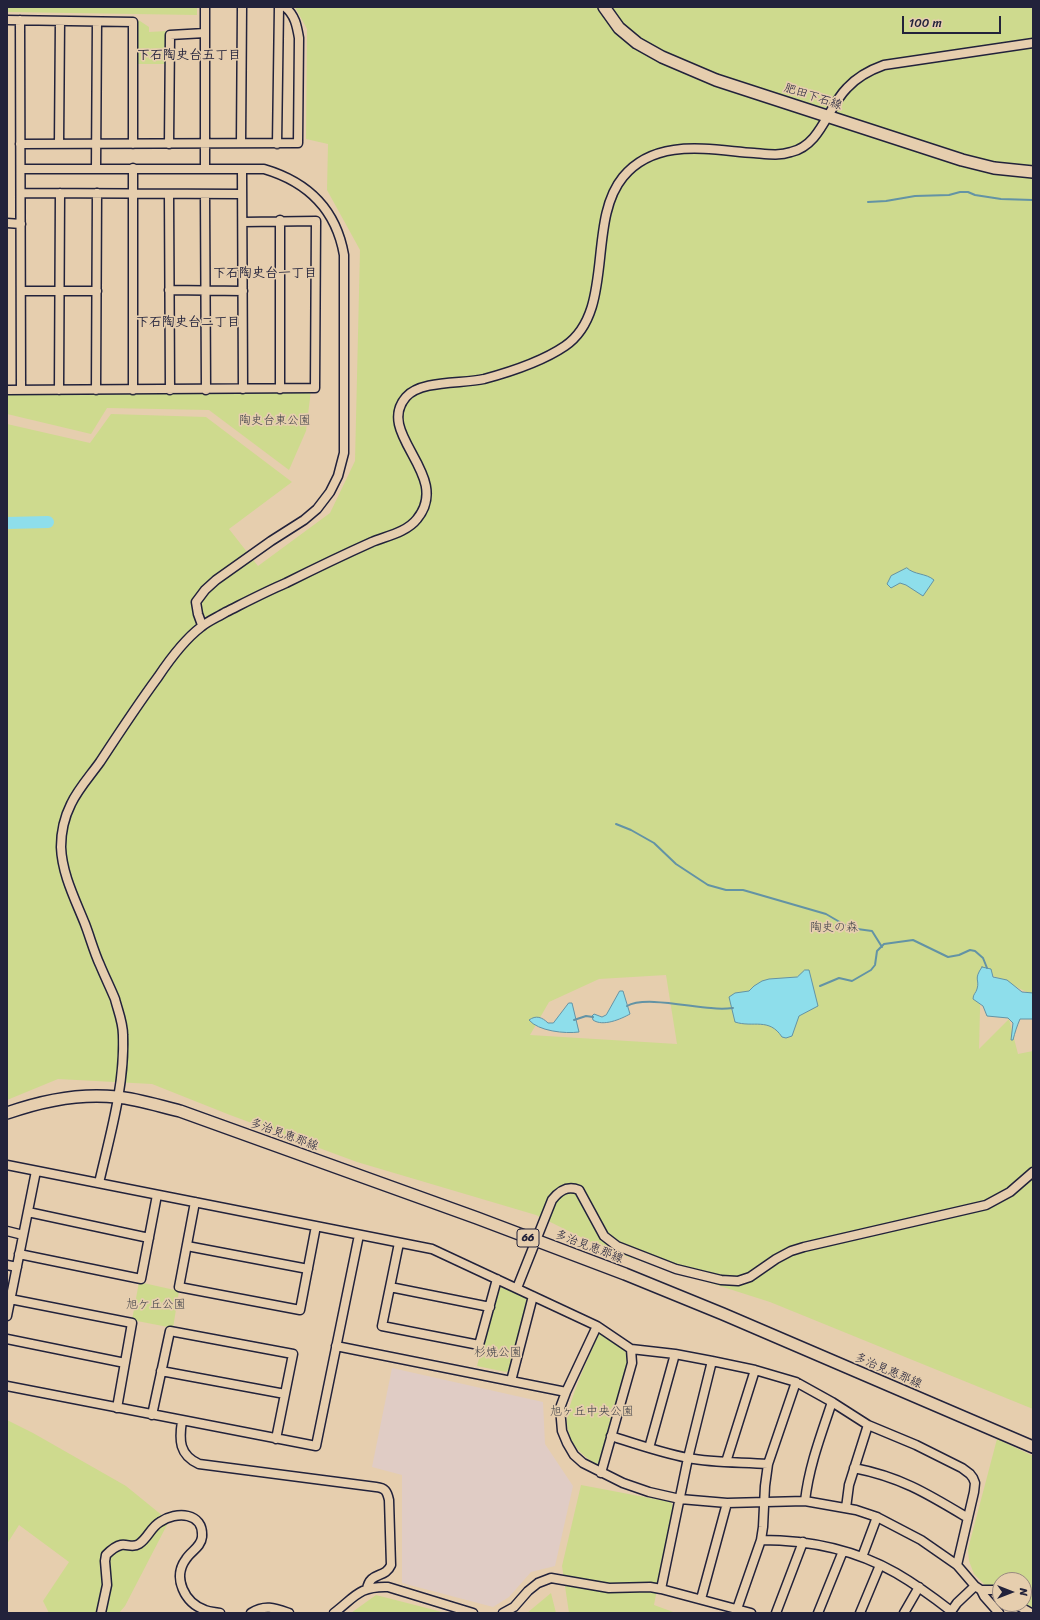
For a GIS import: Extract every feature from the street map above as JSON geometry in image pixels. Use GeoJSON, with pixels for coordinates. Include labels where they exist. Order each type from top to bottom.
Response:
{"type":"FeatureCollection","features":[{"type":"Feature","properties":{"kind":"main road","name":"肥田下石線"},"geometry":{"type":"LineString","coordinates":[[604,7],[619,28],[637,43],[662,57],[716,80],[962,160],[994,168],[1033,172]]}},
{"type":"Feature","properties":{"kind":"main road","name":"多治見恵那線"},"geometry":{"type":"LineString","coordinates":[[7,1113],[62,1100],[104,1096],[142,1101],[180,1111],[469,1215],[625,1274],[723,1314],[1033,1447]]}},
{"type":"Feature","properties":{"kind":"street"},"geometry":{"type":"LineString","coordinates":[[205,7],[205,168]]}},
{"type":"Feature","properties":{"kind":"street"},"geometry":{"type":"LineString","coordinates":[[241,143],[242,7]]}},
{"type":"Feature","properties":{"kind":"street"},"geometry":{"type":"LineString","coordinates":[[277,144],[280,7]]}},
{"type":"Feature","properties":{"kind":"street"},"geometry":{"type":"LineString","coordinates":[[20,144],[298,144],[299,38],[297,23],[290,11],[285,7]]}},
{"type":"Feature","properties":{"kind":"street"},"geometry":{"type":"LineString","coordinates":[[7,20],[133,22],[133,144]]}},
{"type":"Feature","properties":{"kind":"street"},"geometry":{"type":"LineString","coordinates":[[20,20],[20,144],[22,224],[21,390]]}},
{"type":"Feature","properties":{"kind":"street"},"geometry":{"type":"LineString","coordinates":[[58,144],[60,21]]}},
{"type":"Feature","properties":{"kind":"street"},"geometry":{"type":"LineString","coordinates":[[96,168],[97,22]]}},
{"type":"Feature","properties":{"kind":"street"},"geometry":{"type":"LineString","coordinates":[[169,144],[170,35],[205,33]]}},
{"type":"Feature","properties":{"kind":"street"},"geometry":{"type":"LineString","coordinates":[[99,1183],[118,1097],[123,1034],[120,1016],[109,984],[69,886],[61,849],[62,835],[65,819],[75,796],[178,649],[202,625],[253,598],[378,540],[404,530],[416,522],[427,499],[426,482],[402,436],[398,420],[401,407],[407,397],[418,389],[482,379],[507,371],[550,356],[570,343],[588,319],[594,299],[608,204],[614,191],[624,176],[638,163],[651,155],[684,147],[774,155],[789,153],[802,149],[811,142],[846,88],[868,71],[884,65],[1033,43]]}},
{"type":"Feature","properties":{"kind":"street"},"geometry":{"type":"LineString","coordinates":[[21,168],[264,169],[280,174],[298,183],[310,192],[327,211],[341,238],[344,255],[344,453],[338,476],[330,492],[317,509],[304,520],[271,541],[216,580],[205,590],[196,602],[202,625]]}},
{"type":"Feature","properties":{"kind":"street"},"geometry":{"type":"LineString","coordinates":[[133,168],[133,390]]}},
{"type":"Feature","properties":{"kind":"street"},"geometry":{"type":"LineString","coordinates":[[242,169],[243,389]]}},
{"type":"Feature","properties":{"kind":"street"},"geometry":{"type":"LineString","coordinates":[[21,193],[242,194]]}},
{"type":"Feature","properties":{"kind":"street"},"geometry":{"type":"LineString","coordinates":[[59,390],[60,193]]}},
{"type":"Feature","properties":{"kind":"street"},"geometry":{"type":"LineString","coordinates":[[96,390],[97,193]]}},
{"type":"Feature","properties":{"kind":"street"},"geometry":{"type":"LineString","coordinates":[[169,194],[170,390]]}},
{"type":"Feature","properties":{"kind":"street"},"geometry":{"type":"LineString","coordinates":[[205,194],[206,390]]}},
{"type":"Feature","properties":{"kind":"street"},"geometry":{"type":"LineString","coordinates":[[7,390],[206,390],[315,388],[316,221],[280,220],[243,222]]}},
{"type":"Feature","properties":{"kind":"street"},"geometry":{"type":"LineString","coordinates":[[280,220],[280,389]]}},
{"type":"Feature","properties":{"kind":"street"},"geometry":{"type":"LineString","coordinates":[[7,223],[22,224]]}},
{"type":"Feature","properties":{"kind":"street"},"geometry":{"type":"LineString","coordinates":[[169,290],[243,291]]}},
{"type":"Feature","properties":{"kind":"street"},"geometry":{"type":"LineString","coordinates":[[22,291],[96,291]]}},
{"type":"Feature","properties":{"kind":"street"},"geometry":{"type":"LineString","coordinates":[[7,1165],[432,1249],[597,1326],[631,1349],[675,1354],[712,1361],[755,1370],[796,1382],[832,1402],[868,1426],[916,1444],[970,1474],[973,1478],[975,1487],[957,1565]]}},
{"type":"Feature","properties":{"kind":"street"},"geometry":{"type":"LineString","coordinates":[[7,1316],[36,1171]]}},
{"type":"Feature","properties":{"kind":"street"},"geometry":{"type":"LineString","coordinates":[[517,1288],[552,1200],[558,1193],[565,1189],[573,1188],[579,1190],[604,1236],[617,1246],[676,1269],[722,1280],[738,1281],[750,1277],[776,1259],[791,1251],[804,1247],[986,1205],[1010,1192],[1033,1172]]}},
{"type":"Feature","properties":{"kind":"street"},"geometry":{"type":"LineString","coordinates":[[19,1254],[141,1279],[157,1195]]}},
{"type":"Feature","properties":{"kind":"street"},"geometry":{"type":"LineString","coordinates":[[196,1202],[179,1287],[300,1310],[316,1226]]}},
{"type":"Feature","properties":{"kind":"street"},"geometry":{"type":"LineString","coordinates":[[28,1212],[149,1238]]}},
{"type":"Feature","properties":{"kind":"street"},"geometry":{"type":"LineString","coordinates":[[7,1232],[24,1235]]}},
{"type":"Feature","properties":{"kind":"street"},"geometry":{"type":"LineString","coordinates":[[7,1386],[316,1446],[359,1235]]}},
{"type":"Feature","properties":{"kind":"street"},"geometry":{"type":"LineString","coordinates":[[399,1243],[382,1326],[479,1345],[497,1279]]}},
{"type":"Feature","properties":{"kind":"street"},"geometry":{"type":"LineString","coordinates":[[187,1246],[308,1269]]}},
{"type":"Feature","properties":{"kind":"street"},"geometry":{"type":"LineString","coordinates":[[7,1265],[17,1267]]}},
{"type":"Feature","properties":{"kind":"street"},"geometry":{"type":"LineString","coordinates":[[390,1287],[490,1307]]}},
{"type":"Feature","properties":{"kind":"street"},"geometry":{"type":"LineString","coordinates":[[511,1381],[533,1296]]}},
{"type":"Feature","properties":{"kind":"street"},"geometry":{"type":"LineString","coordinates":[[10,1299],[132,1323],[117,1408]]}},
{"type":"Feature","properties":{"kind":"street"},"geometry":{"type":"LineString","coordinates":[[597,1326],[560,1408],[562,1431],[567,1443],[574,1455],[583,1463],[601,1473],[648,1492],[680,1500],[727,1503],[805,1501],[846,1508],[877,1517],[921,1540],[957,1565],[999,1613]]}},
{"type":"Feature","properties":{"kind":"street"},"geometry":{"type":"LineString","coordinates":[[152,1415],[170,1330],[285,1352],[293,1354],[276,1439]]}},
{"type":"Feature","properties":{"kind":"street"},"geometry":{"type":"LineString","coordinates":[[7,1339],[125,1364]]}},
{"type":"Feature","properties":{"kind":"street"},"geometry":{"type":"LineString","coordinates":[[336,1346],[566,1392]]}},
{"type":"Feature","properties":{"kind":"street"},"geometry":{"type":"LineString","coordinates":[[601,1473],[632,1363],[631,1349]]}},
{"type":"Feature","properties":{"kind":"street"},"geometry":{"type":"LineString","coordinates":[[649,1448],[675,1354]]}},
{"type":"Feature","properties":{"kind":"street"},"geometry":{"type":"LineString","coordinates":[[661,1589],[676,1509],[680,1500],[688,1458],[712,1361]]}},
{"type":"Feature","properties":{"kind":"street"},"geometry":{"type":"LineString","coordinates":[[726,1462],[755,1370]]}},
{"type":"Feature","properties":{"kind":"street"},"geometry":{"type":"LineString","coordinates":[[161,1371],[285,1394]]}},
{"type":"Feature","properties":{"kind":"street"},"geometry":{"type":"LineString","coordinates":[[737,1609],[761,1540],[768,1464],[796,1382]]}},
{"type":"Feature","properties":{"kind":"street"},"geometry":{"type":"LineString","coordinates":[[805,1501],[814,1454],[832,1402]]}},
{"type":"Feature","properties":{"kind":"street"},"geometry":{"type":"LineString","coordinates":[[182,1421],[180,1444],[193,1462],[199,1464],[376,1486],[386,1491],[389,1500],[391,1565],[383,1574],[375,1576],[371,1579],[368,1583],[367,1589]]}},
{"type":"Feature","properties":{"kind":"street"},"geometry":{"type":"LineString","coordinates":[[846,1508],[849,1485],[868,1426]]}},
{"type":"Feature","properties":{"kind":"street"},"geometry":{"type":"LineString","coordinates":[[611,1436],[688,1458],[768,1464]]}},
{"type":"Feature","properties":{"kind":"street"},"geometry":{"type":"LineString","coordinates":[[854,1468],[872,1471],[900,1480],[935,1498],[968,1518]]}},
{"type":"Feature","properties":{"kind":"street"},"geometry":{"type":"LineString","coordinates":[[701,1599],[727,1503]]}},
{"type":"Feature","properties":{"kind":"street"},"geometry":{"type":"LineString","coordinates":[[101,1613],[107,1584],[105,1561],[106,1555],[121,1545],[135,1546],[145,1539],[153,1528],[160,1522],[184,1514],[196,1518],[200,1524],[202,1540],[185,1559],[182,1565],[179,1580],[181,1587],[184,1593],[198,1607],[220,1613]]}},
{"type":"Feature","properties":{"kind":"street"},"geometry":{"type":"LineString","coordinates":[[862,1557],[877,1517]]}},
{"type":"Feature","properties":{"kind":"street"},"geometry":{"type":"LineString","coordinates":[[761,1540],[804,1542],[862,1557],[880,1565],[919,1587],[950,1612],[957,1603],[978,1588],[992,1590]]}},
{"type":"Feature","properties":{"kind":"street"},"geometry":{"type":"LineString","coordinates":[[776,1613],[804,1542]]}},
{"type":"Feature","properties":{"kind":"street"},"geometry":{"type":"LineString","coordinates":[[818,1613],[843,1551]]}},
{"type":"Feature","properties":{"kind":"street"},"geometry":{"type":"LineString","coordinates":[[860,1613],[880,1565]]}},
{"type":"Feature","properties":{"kind":"street"},"geometry":{"type":"LineString","coordinates":[[503,1613],[514,1607],[528,1591],[538,1583],[552,1578],[609,1588],[650,1587],[751,1613]]}},
{"type":"Feature","properties":{"kind":"street"},"geometry":{"type":"LineString","coordinates":[[334,1613],[358,1592],[367,1589],[388,1587],[473,1613]]}},
{"type":"Feature","properties":{"kind":"street"},"geometry":{"type":"LineString","coordinates":[[904,1613],[919,1587]]}},
{"type":"Feature","properties":{"kind":"street"},"geometry":{"type":"LineString","coordinates":[[251,1613],[265,1606],[289,1613]]}},
{"type":"Feature","properties":{"kind":"shaded area"},"geometry":{"type":"Polygon","coordinates":[[[392,1368],[543,1402],[545,1444],[573,1486],[555,1566],[531,1572],[509,1597],[493,1607],[402,1583],[402,1475],[372,1467],[392,1368]]]}},
{"type":"Feature","properties":{"kind":"green space"},"geometry":{"type":"Polygon","coordinates":[[[7,7],[197,7],[197,15],[7,12],[7,7]]]}},
{"type":"Feature","properties":{"kind":"green space","name":"陶史の森"},"geometry":{"type":"Polygon","coordinates":[[[295,7],[1033,7],[1033,995],[981,970],[979,1049],[1009,1019],[1018,1054],[1033,1051],[1033,1409],[770,1302],[607,1250],[536,1215],[357,1162],[230,1115],[152,1084],[58,1079],[7,1100],[7,424],[90,443],[111,414],[206,417],[292,482],[229,529],[258,566],[330,513],[355,461],[360,250],[327,190],[328,144],[306,139],[307,29],[295,7]],[[666,975],[599,979],[549,1002],[530,1035],[677,1044],[666,975]]]}},
{"type":"Feature","properties":{"kind":"green space"},"geometry":{"type":"Polygon","coordinates":[[[135,20],[140,21],[149,27],[149,32],[167,31],[167,64],[135,64],[135,20]]]}},
{"type":"Feature","properties":{"kind":"green space","name":"陶史台東公園"},"geometry":{"type":"Polygon","coordinates":[[[311,390],[306,431],[289,470],[209,410],[107,408],[91,434],[7,414],[7,393],[311,390]]]}},
{"type":"Feature","properties":{"kind":"green space","name":"旭ケ丘公園"},"geometry":{"type":"Polygon","coordinates":[[[139,1282],[179,1291],[173,1328],[132,1320],[139,1282]]]}},
{"type":"Feature","properties":{"kind":"green space","name":"杉焼公園"},"geometry":{"type":"Polygon","coordinates":[[[502,1287],[528,1299],[511,1369],[506,1372],[477,1366],[498,1289],[502,1287]]]}},
{"type":"Feature","properties":{"kind":"green space","name":"旭ヶ丘中央公園"},"geometry":{"type":"Polygon","coordinates":[[[600,1331],[614,1340],[622,1348],[627,1357],[628,1363],[601,1463],[597,1464],[581,1453],[573,1443],[567,1424],[574,1392],[600,1331]]]}},
{"type":"Feature","properties":{"kind":"green space"},"geometry":{"type":"Polygon","coordinates":[[[7,1420],[33,1433],[126,1486],[169,1521],[125,1606],[119,1613],[49,1613],[43,1601],[69,1562],[19,1525],[7,1544],[7,1420]]]}},
{"type":"Feature","properties":{"kind":"green space"},"geometry":{"type":"Polygon","coordinates":[[[997,1439],[1033,1456],[1033,1608],[1032,1572],[992,1572],[992,1588],[987,1587],[974,1574],[969,1561],[968,1549],[997,1439]]]}},
{"type":"Feature","properties":{"kind":"green space"},"geometry":{"type":"Polygon","coordinates":[[[581,1485],[671,1502],[673,1506],[654,1605],[676,1613],[569,1613],[562,1566],[581,1485]]]}},
{"type":"Feature","properties":{"kind":"green space"},"geometry":{"type":"Polygon","coordinates":[[[551,1593],[556,1613],[527,1613],[551,1593]]]}},
{"type":"Feature","properties":{"kind":"green space"},"geometry":{"type":"Polygon","coordinates":[[[376,1595],[446,1613],[351,1613],[376,1595]]]}},
{"type":"Feature","properties":{"kind":"water"},"geometry":{"type":"Polygon","coordinates":[[[907,568],[913,572],[927,576],[934,580],[923,596],[906,585],[900,583],[891,588],[887,584],[891,576],[907,568]]]}},
{"type":"Feature","properties":{"kind":"water"},"geometry":{"type":"Polygon","coordinates":[[[982,967],[991,969],[993,977],[1007,980],[1022,992],[1033,993],[1033,1019],[1020,1019],[1013,1040],[1011,1040],[1013,1023],[1008,1018],[987,1016],[983,1006],[973,999],[978,986],[977,977],[982,967]]]}},
{"type":"Feature","properties":{"kind":"water"},"geometry":{"type":"Polygon","coordinates":[[[805,970],[809,970],[818,1006],[799,1016],[792,1036],[786,1038],[782,1037],[772,1027],[766,1025],[742,1024],[735,1022],[729,997],[735,993],[749,991],[762,981],[797,977],[805,970]]]}},
{"type":"Feature","properties":{"kind":"water"},"geometry":{"type":"Polygon","coordinates":[[[620,991],[623,991],[630,1014],[617,1020],[602,1023],[593,1020],[592,1016],[594,1014],[602,1017],[606,1015],[620,991]]]}},
{"type":"Feature","properties":{"kind":"water"},"geometry":{"type":"Polygon","coordinates":[[[569,1003],[572,1003],[579,1032],[567,1033],[552,1031],[539,1027],[529,1020],[539,1017],[548,1023],[553,1023],[569,1003]]]}},
{"type":"Feature","properties":{"kind":"waterway"},"geometry":{"type":"LineString","coordinates":[[868,202],[886,201],[915,196],[949,195],[960,192],[968,192],[975,195],[1001,199],[1033,200]]}},
{"type":"Feature","properties":{"kind":"waterway"},"geometry":{"type":"LineString","coordinates":[[7,523],[48,522]]}},
{"type":"Feature","properties":{"kind":"waterway"},"geometry":{"type":"LineString","coordinates":[[616,824],[631,830],[654,843],[676,864],[708,885],[726,890],[743,890],[826,914],[850,928],[872,931],[882,947]]}},
{"type":"Feature","properties":{"kind":"waterway"},"geometry":{"type":"LineString","coordinates":[[820,986],[839,978],[852,981],[871,970],[875,965],[877,951],[884,944],[913,940],[948,957],[959,955],[970,950],[975,951],[983,958],[987,968]]}},
{"type":"Feature","properties":{"kind":"waterway"},"geometry":{"type":"LineString","coordinates":[[627,1006],[635,1003],[656,1002],[716,1009],[733,1008]]}},
{"type":"Feature","properties":{"kind":"waterway"},"geometry":{"type":"LineString","coordinates":[[574,1020],[586,1016],[593,1017]]}},
{"type":"Feature","properties":{"kind":"district","name":"下石陶史台五丁目"},"geometry":{"type":"Point","coordinates":[189,56]}},
{"type":"Feature","properties":{"kind":"district","name":"下石陶史台一丁目"},"geometry":{"type":"Point","coordinates":[265,274]}},
{"type":"Feature","properties":{"kind":"district","name":"下石陶史台二丁目"},"geometry":{"type":"Point","coordinates":[188,323]}}]}
